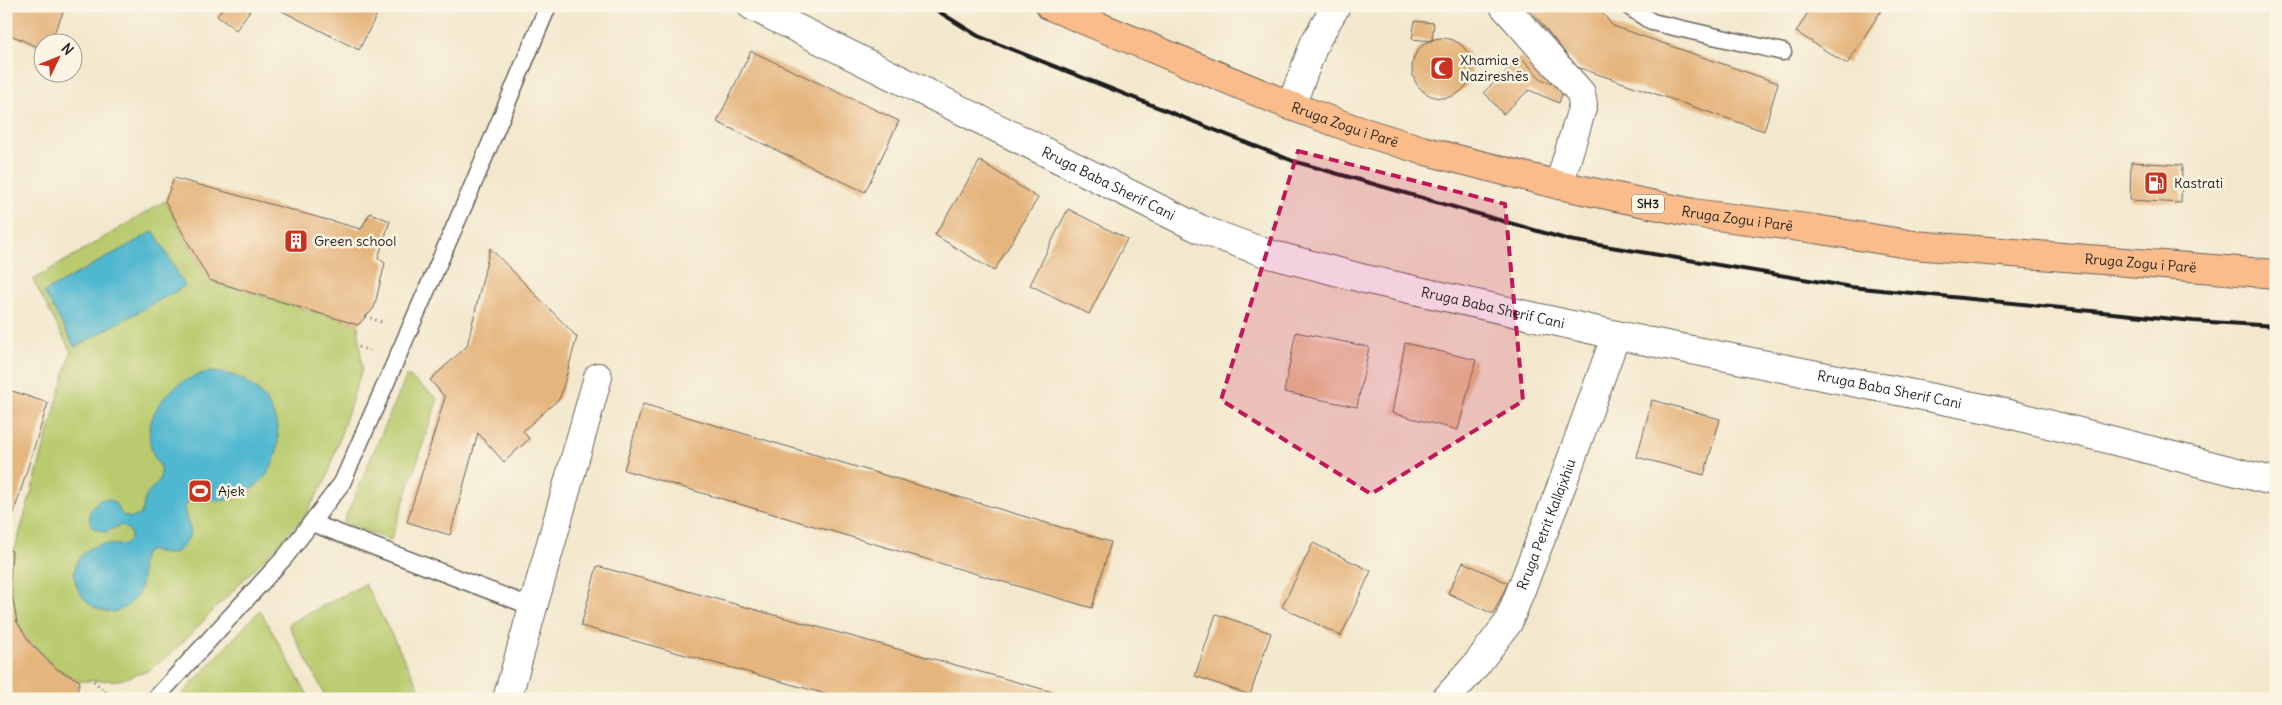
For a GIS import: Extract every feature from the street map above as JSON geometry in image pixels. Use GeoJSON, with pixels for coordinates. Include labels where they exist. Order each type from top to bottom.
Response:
{"type":"FeatureCollection","features":[{"type":"Feature","properties":{"kind":"main road","name":"Rruga Zogu i Parë"},"geometry":{"type":"LineString","coordinates":[[1050,6],[1291,106],[1422,150],[1559,185],[1693,213],[1914,245],[2276,274]]}},
{"type":"Feature","properties":{"kind":"street","name":"Rruga Baba Sherif Cani"},"geometry":{"type":"LineString","coordinates":[[752,6],[1200,228],[1266,253],[1365,279],[1616,335],[1993,410],[2276,482]]}},
{"type":"Feature","properties":{"kind":"street"},"geometry":{"type":"LineString","coordinates":[[1291,106],[1315,42],[1336,6]]}},
{"type":"Feature","properties":{"kind":"street"},"geometry":{"type":"LineString","coordinates":[[1504,6],[1582,93],[1583,105],[1559,185]]}},
{"type":"Feature","properties":{"kind":"street","name":"Rruga Petrit Kallajxhiu"},"geometry":{"type":"LineString","coordinates":[[1446,699],[1476,665],[1508,623],[1564,482],[1616,335]]}},
{"type":"Feature","properties":{"kind":"street"},"geometry":{"type":"LineString","coordinates":[[507,699],[598,377]]}},
{"type":"Feature","properties":{"kind":"lane"},"geometry":{"type":"LineString","coordinates":[[155,699],[285,557],[342,484],[469,194],[548,6]]}},
{"type":"Feature","properties":{"kind":"lane"},"geometry":{"type":"LineString","coordinates":[[1628,6],[1652,22],[1783,52]]}},
{"type":"Feature","properties":{"kind":"lane"},"geometry":{"type":"LineString","coordinates":[[312,523],[533,607]]}},
{"type":"Feature","properties":{"kind":"path"},"geometry":{"type":"LineString","coordinates":[[94,680],[113,699]]}},
{"type":"Feature","properties":{"kind":"highlighted area"},"geometry":{"type":"Polygon","coordinates":[[[1298,151],[1505,204],[1523,401],[1371,494],[1221,400],[1298,151]]]}},
{"type":"Feature","properties":{"kind":"green space","name":"Ajek"},"geometry":{"type":"Polygon","coordinates":[[[165,201],[209,280],[358,325],[362,369],[326,480],[302,520],[173,652],[148,671],[119,680],[80,681],[57,669],[47,660],[23,633],[13,611],[10,569],[12,551],[16,546],[71,352],[33,280],[165,201]]]}},
{"type":"Feature","properties":{"kind":"green space"},"geometry":{"type":"Polygon","coordinates":[[[407,375],[438,399],[391,540],[343,523],[407,375]]]}},
{"type":"Feature","properties":{"kind":"green space"},"geometry":{"type":"Polygon","coordinates":[[[365,584],[425,699],[327,699],[288,624],[365,584]]]}},
{"type":"Feature","properties":{"kind":"green space"},"geometry":{"type":"Polygon","coordinates":[[[260,610],[310,699],[185,699],[182,694],[260,610]]]}},
{"type":"Feature","properties":{"kind":"water"},"geometry":{"type":"Polygon","coordinates":[[[154,231],[185,286],[75,347],[44,292],[154,231]]]}},
{"type":"Feature","properties":{"kind":"water","name":"Ajek"},"geometry":{"type":"Polygon","coordinates":[[[209,372],[234,376],[254,387],[268,404],[276,424],[278,445],[272,466],[259,484],[237,497],[219,501],[188,500],[184,510],[191,532],[184,544],[171,554],[148,551],[144,555],[139,592],[135,598],[121,609],[107,612],[94,607],[83,597],[76,584],[75,570],[81,556],[95,546],[125,544],[131,538],[130,531],[121,525],[106,532],[93,528],[89,515],[91,509],[94,504],[104,499],[116,504],[122,515],[132,518],[140,515],[147,494],[158,482],[161,473],[160,466],[152,451],[149,436],[151,421],[167,395],[179,384],[209,372]]]}},
{"type":"Feature","properties":{"kind":"building"},"geometry":{"type":"Polygon","coordinates":[[[10,6],[66,6],[54,32],[32,32],[32,45],[6,33],[6,14],[10,6]]]}},
{"type":"Feature","properties":{"kind":"building"},"geometry":{"type":"Polygon","coordinates":[[[224,6],[253,6],[236,30],[217,16],[224,6]]]}},
{"type":"Feature","properties":{"kind":"building"},"geometry":{"type":"Polygon","coordinates":[[[285,6],[381,6],[359,50],[282,11],[285,6]]]}},
{"type":"Feature","properties":{"kind":"building"},"geometry":{"type":"Polygon","coordinates":[[[1527,6],[1597,6],[1613,26],[1778,83],[1764,131],[1577,67],[1527,6]]]}},
{"type":"Feature","properties":{"kind":"building"},"geometry":{"type":"Polygon","coordinates":[[[1812,6],[1884,6],[1847,64],[1796,32],[1812,6]]]}},
{"type":"Feature","properties":{"kind":"building"},"geometry":{"type":"Polygon","coordinates":[[[1415,21],[1434,23],[1432,41],[1412,39],[1415,21]]]}},
{"type":"Feature","properties":{"kind":"building","name":"Xhamia e Nazireshës"},"geometry":{"type":"Polygon","coordinates":[[[1442,38],[1459,43],[1467,51],[1472,68],[1467,85],[1459,93],[1442,98],[1425,93],[1417,85],[1412,68],[1417,51],[1425,43],[1442,38]]]}},
{"type":"Feature","properties":{"kind":"building"},"geometry":{"type":"Polygon","coordinates":[[[751,51],[899,121],[865,192],[717,122],[751,51]]]}},
{"type":"Feature","properties":{"kind":"building"},"geometry":{"type":"Polygon","coordinates":[[[1521,57],[1541,79],[1564,88],[1559,103],[1529,90],[1503,114],[1484,92],[1521,57]]]}},
{"type":"Feature","properties":{"kind":"building"},"geometry":{"type":"Polygon","coordinates":[[[980,161],[1038,198],[994,271],[935,235],[980,161]]]}},
{"type":"Feature","properties":{"kind":"building","name":"Kastrati"},"geometry":{"type":"Polygon","coordinates":[[[2131,162],[2182,165],[2181,203],[2130,200],[2131,162]]]}},
{"type":"Feature","properties":{"kind":"building","name":"Green school"},"geometry":{"type":"Polygon","coordinates":[[[174,178],[361,229],[370,213],[390,221],[378,258],[385,263],[374,308],[358,325],[209,280],[165,201],[174,178]]]}},
{"type":"Feature","properties":{"kind":"building"},"geometry":{"type":"Polygon","coordinates":[[[1068,209],[1127,239],[1089,314],[1030,285],[1068,209]]]}},
{"type":"Feature","properties":{"kind":"building"},"geometry":{"type":"Polygon","coordinates":[[[490,248],[577,337],[560,398],[523,431],[529,439],[504,462],[478,433],[450,535],[407,522],[445,397],[430,380],[467,346],[490,248]]]}},
{"type":"Feature","properties":{"kind":"building"},"geometry":{"type":"Polygon","coordinates":[[[1296,332],[1369,347],[1357,407],[1284,392],[1296,332]]]}},
{"type":"Feature","properties":{"kind":"building"},"geometry":{"type":"Polygon","coordinates":[[[1405,343],[1476,360],[1458,430],[1392,413],[1405,343]]]}},
{"type":"Feature","properties":{"kind":"building"},"geometry":{"type":"Polygon","coordinates":[[[6,389],[48,403],[9,528],[6,527],[6,389]]]}},
{"type":"Feature","properties":{"kind":"building"},"geometry":{"type":"Polygon","coordinates":[[[1652,400],[1720,419],[1704,475],[1637,457],[1652,400]]]}},
{"type":"Feature","properties":{"kind":"building"},"geometry":{"type":"Polygon","coordinates":[[[643,404],[1111,542],[1092,608],[624,470],[643,404]]]}},
{"type":"Feature","properties":{"kind":"building"},"geometry":{"type":"Polygon","coordinates":[[[1313,543],[1371,571],[1341,636],[1282,607],[1313,543]]]}},
{"type":"Feature","properties":{"kind":"building"},"geometry":{"type":"Polygon","coordinates":[[[6,549],[12,551],[10,583],[17,622],[31,644],[47,660],[57,669],[80,681],[75,699],[14,699],[6,691],[6,549]]]}},
{"type":"Feature","properties":{"kind":"building"},"geometry":{"type":"Polygon","coordinates":[[[1463,562],[1508,583],[1493,614],[1448,593],[1463,562]]]}},
{"type":"Feature","properties":{"kind":"building"},"geometry":{"type":"Polygon","coordinates":[[[597,566],[1064,695],[1063,699],[844,699],[581,626],[597,566]]]}},
{"type":"Feature","properties":{"kind":"building"},"geometry":{"type":"Polygon","coordinates":[[[1216,614],[1271,633],[1250,695],[1195,676],[1216,614]]]}},
{"type":"Feature","properties":{"kind":"railway"},"geometry":{"type":"LineString","coordinates":[[930,6],[978,36],[1293,161],[1569,240],[1851,287],[2193,321],[2276,326]]}},
{"type":"Feature","properties":{"kind":"place","name":"Xhamia e Nazireshës"},"geometry":{"type":"Point","coordinates":[1442,68]}},
{"type":"Feature","properties":{"kind":"place","name":"Kastrati"},"geometry":{"type":"Point","coordinates":[2156,183]}},
{"type":"Feature","properties":{"kind":"place","name":"Green school"},"geometry":{"type":"Point","coordinates":[296,241]}},
{"type":"Feature","properties":{"kind":"place","name":"Ajek"},"geometry":{"type":"Point","coordinates":[200,491]}}]}
